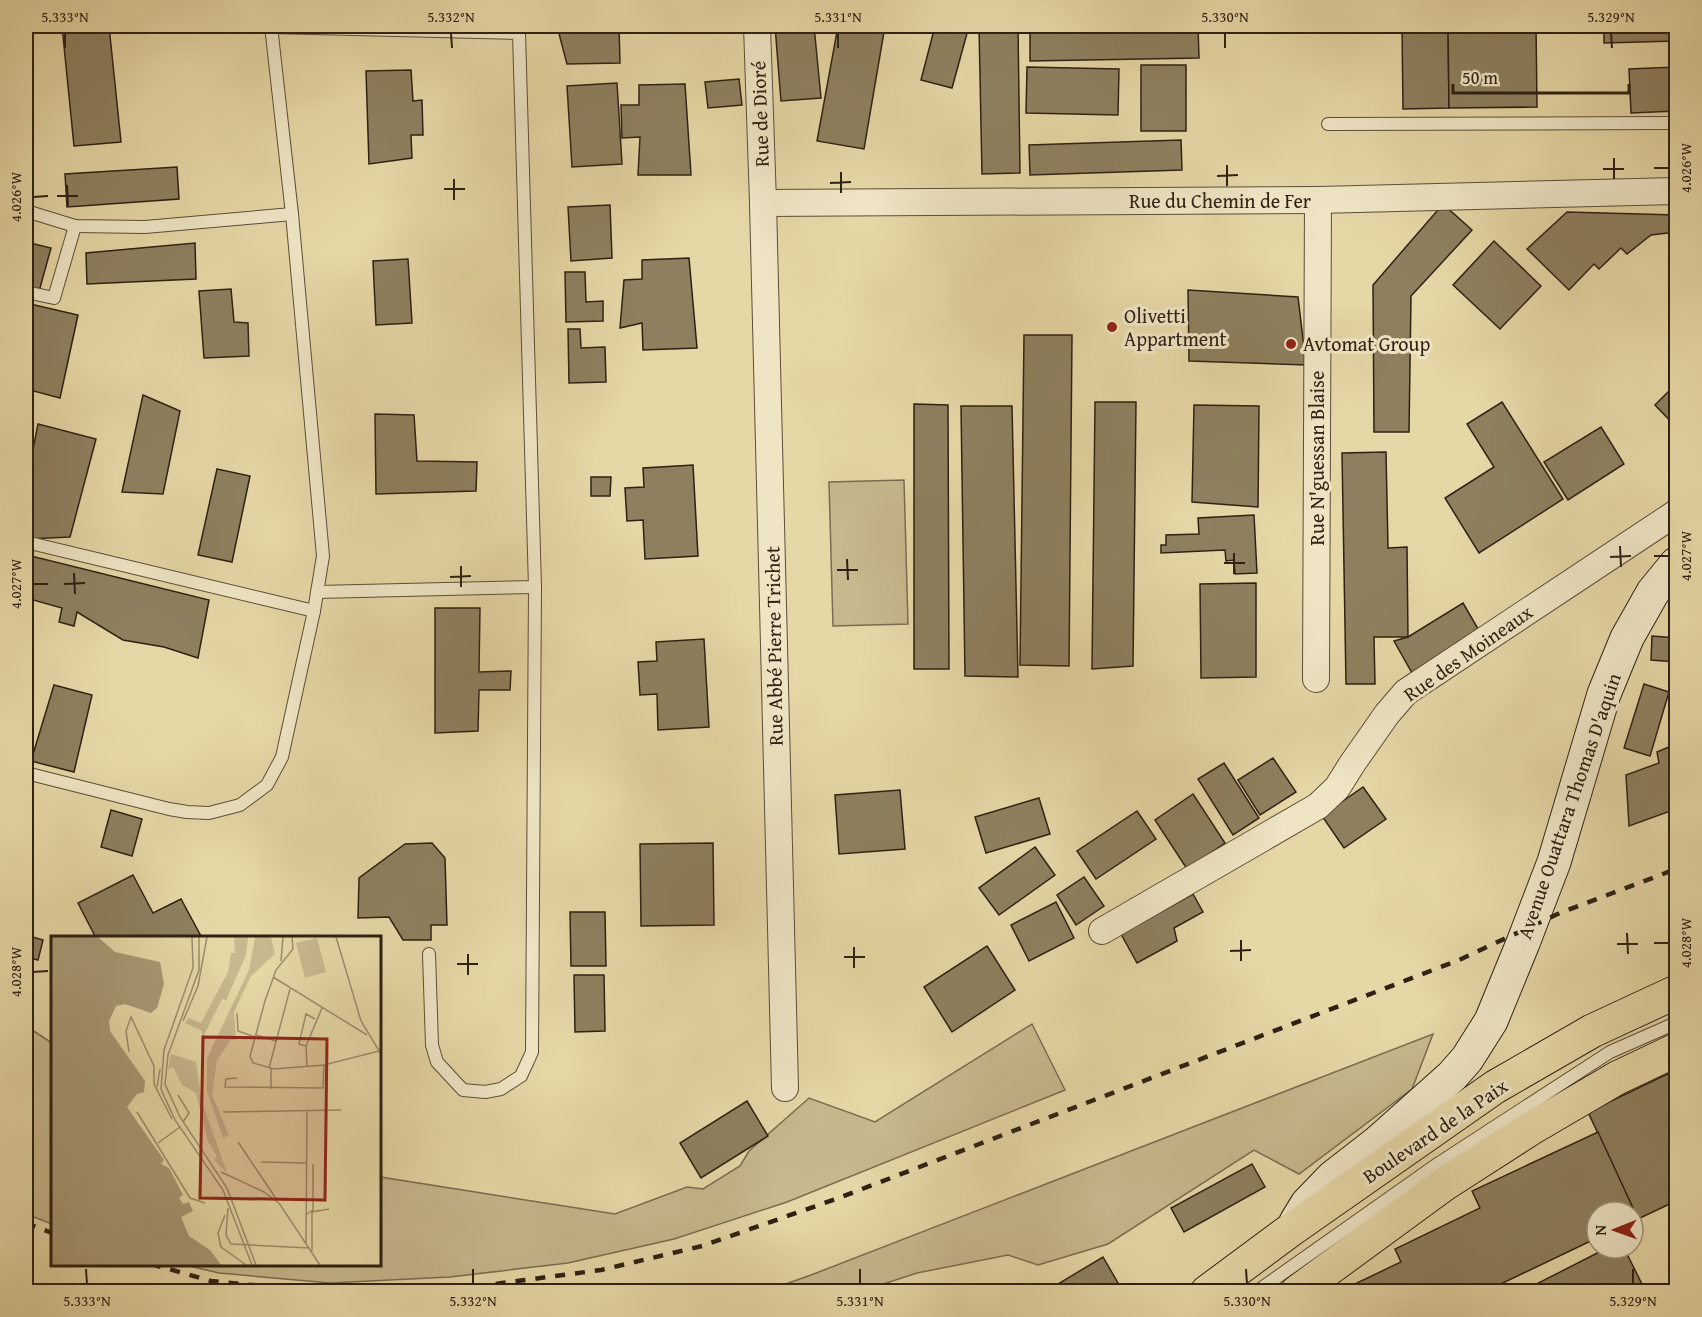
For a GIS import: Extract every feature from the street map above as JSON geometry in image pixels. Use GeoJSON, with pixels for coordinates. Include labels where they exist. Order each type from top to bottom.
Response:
{"type":"FeatureCollection","features":[{"type":"Feature","properties":{"kind":"main road","name":"Avenue Ouattara Thomas D'aquin"},"geometry":{"type":"LineString","coordinates":[[1292,1230],[1307,1204],[1333,1177],[1386,1135],[1452,1076],[1467,1059],[1491,1021],[1554,862],[1604,694],[1627,638],[1653,592],[1677,564]]}},
{"type":"Feature","properties":{"kind":"main road","name":"Boulevard de la Paix"},"geometry":{"type":"LineString","coordinates":[[1207,1292],[1495,1087],[1593,1031],[1677,992]]}},
{"type":"Feature","properties":{"kind":"main road"},"geometry":{"type":"LineString","coordinates":[[1297,1292],[1446,1183],[1530,1129],[1617,1078],[1677,1050]]}},
{"type":"Feature","properties":{"kind":"street","name":"Rue de Dioré"},"geometry":{"type":"LineString","coordinates":[[757,26],[763,203]]}},
{"type":"Feature","properties":{"kind":"street","name":"Rue du Chemin de Fer"},"geometry":{"type":"LineString","coordinates":[[763,203],[1318,200],[1677,191]]}},
{"type":"Feature","properties":{"kind":"street","name":"Rue N'guessan Blaise"},"geometry":{"type":"LineString","coordinates":[[1316,680],[1318,200]]}},
{"type":"Feature","properties":{"kind":"street","name":"Rue Abbé Pierre Trichet"},"geometry":{"type":"LineString","coordinates":[[763,203],[785,1088]]}},
{"type":"Feature","properties":{"kind":"street","name":"Rue des Moineaux"},"geometry":{"type":"LineString","coordinates":[[1102,931],[1318,806],[1337,788],[1387,714],[1406,692],[1677,513]]}},
{"type":"Feature","properties":{"kind":"lane"},"geometry":{"type":"LineString","coordinates":[[26,773],[187,812],[209,813],[240,805],[267,785],[282,757],[314,610],[322,556],[292,214],[271,26],[519,33],[535,586],[532,1052],[521,1076],[501,1089],[485,1092],[463,1090],[437,1062],[432,1045],[429,954]]}},
{"type":"Feature","properties":{"kind":"lane"},"geometry":{"type":"LineString","coordinates":[[1328,123],[1677,123]]}},
{"type":"Feature","properties":{"kind":"lane"},"geometry":{"type":"LineString","coordinates":[[26,212],[75,226],[146,227],[292,214]]}},
{"type":"Feature","properties":{"kind":"lane"},"geometry":{"type":"LineString","coordinates":[[26,292],[54,298],[75,226]]}},
{"type":"Feature","properties":{"kind":"lane"},"geometry":{"type":"LineString","coordinates":[[26,542],[314,610]]}},
{"type":"Feature","properties":{"kind":"lane"},"geometry":{"type":"LineString","coordinates":[[317,592],[535,586]]}},
{"type":"Feature","properties":{"kind":"lane","name":"Boulevard de la Paix"},"geometry":{"type":"LineString","coordinates":[[1256,1292],[1439,1162],[1610,1052],[1677,1023]]}},
{"type":"Feature","properties":{"kind":"lane"},"geometry":{"type":"LineString","coordinates":[[1439,1162],[1617,1078]]}},
{"type":"Feature","properties":{"kind":"shaded area"},"geometry":{"type":"Polygon","coordinates":[[[904,480],[908,624],[833,626],[829,482],[904,480]]]}},
{"type":"Feature","properties":{"kind":"shaded area"},"geometry":{"type":"Polygon","coordinates":[[[1032,1024],[1065,1090],[787,1202],[674,1239],[568,1263],[450,1277],[330,1283],[219,1273],[189,1266],[381,1266],[381,1177],[615,1214],[687,1187],[703,1189],[740,1166],[749,1151],[809,1098],[875,1122],[1032,1024]]]}},
{"type":"Feature","properties":{"kind":"shaded area"},"geometry":{"type":"Polygon","coordinates":[[[26,1026],[51,1042],[51,1224],[26,1214],[26,1026]]]}},
{"type":"Feature","properties":{"kind":"shaded area"},"geometry":{"type":"Polygon","coordinates":[[[1433,1034],[1412,1089],[1299,1174],[1254,1150],[1108,1244],[1038,1265],[1008,1255],[917,1273],[862,1291],[766,1291],[811,1275],[1433,1034]]]}},
{"type":"Feature","properties":{"kind":"building"},"geometry":{"type":"Polygon","coordinates":[[[62,26],[109,26],[121,142],[74,146],[62,26]]]}},
{"type":"Feature","properties":{"kind":"building"},"geometry":{"type":"Polygon","coordinates":[[[557,26],[619,26],[620,63],[567,64],[557,26]]]}},
{"type":"Feature","properties":{"kind":"building"},"geometry":{"type":"Polygon","coordinates":[[[775,26],[814,26],[821,98],[781,101],[775,26]]]}},
{"type":"Feature","properties":{"kind":"building"},"geometry":{"type":"Polygon","coordinates":[[[838,26],[885,26],[864,149],[817,141],[838,26]]]}},
{"type":"Feature","properties":{"kind":"building"},"geometry":{"type":"Polygon","coordinates":[[[935,26],[969,26],[952,88],[921,80],[935,26]]]}},
{"type":"Feature","properties":{"kind":"building"},"geometry":{"type":"Polygon","coordinates":[[[979,26],[1018,26],[1020,173],[982,174],[979,26]]]}},
{"type":"Feature","properties":{"kind":"building"},"geometry":{"type":"Polygon","coordinates":[[[1030,26],[1198,26],[1199,58],[1030,61],[1030,26]]]}},
{"type":"Feature","properties":{"kind":"building"},"geometry":{"type":"Polygon","coordinates":[[[1402,26],[1448,26],[1449,108],[1403,109],[1402,26]]]}},
{"type":"Feature","properties":{"kind":"building"},"geometry":{"type":"Polygon","coordinates":[[[1448,26],[1536,26],[1537,107],[1449,108],[1448,26]]]}},
{"type":"Feature","properties":{"kind":"building"},"geometry":{"type":"Polygon","coordinates":[[[1604,26],[1676,26],[1676,41],[1604,43],[1604,26]]]}},
{"type":"Feature","properties":{"kind":"building"},"geometry":{"type":"Polygon","coordinates":[[[1141,65],[1186,65],[1186,131],[1141,131],[1141,65]]]}},
{"type":"Feature","properties":{"kind":"building"},"geometry":{"type":"Polygon","coordinates":[[[1027,67],[1119,69],[1118,115],[1026,113],[1027,67]]]}},
{"type":"Feature","properties":{"kind":"building"},"geometry":{"type":"Polygon","coordinates":[[[1676,67],[1676,111],[1631,113],[1629,69],[1676,67]]]}},
{"type":"Feature","properties":{"kind":"building"},"geometry":{"type":"Polygon","coordinates":[[[411,70],[413,101],[422,100],[423,135],[411,135],[412,158],[369,164],[366,71],[411,70]]]}},
{"type":"Feature","properties":{"kind":"building"},"geometry":{"type":"Polygon","coordinates":[[[739,79],[742,105],[708,108],[705,82],[739,79]]]}},
{"type":"Feature","properties":{"kind":"building"},"geometry":{"type":"Polygon","coordinates":[[[617,83],[622,164],[572,167],[567,86],[617,83]]]}},
{"type":"Feature","properties":{"kind":"building"},"geometry":{"type":"Polygon","coordinates":[[[685,84],[691,175],[638,175],[640,137],[622,138],[621,105],[639,105],[639,85],[685,84]]]}},
{"type":"Feature","properties":{"kind":"building"},"geometry":{"type":"Polygon","coordinates":[[[1181,140],[1182,170],[1030,175],[1029,145],[1181,140]]]}},
{"type":"Feature","properties":{"kind":"building"},"geometry":{"type":"Polygon","coordinates":[[[177,167],[179,199],[67,207],[65,174],[177,167]]]}},
{"type":"Feature","properties":{"kind":"building"},"geometry":{"type":"Polygon","coordinates":[[[1443,204],[1472,230],[1411,296],[1409,432],[1374,432],[1373,285],[1443,204]]]}},
{"type":"Feature","properties":{"kind":"building"},"geometry":{"type":"Polygon","coordinates":[[[610,205],[612,258],[571,261],[568,207],[610,205]]]}},
{"type":"Feature","properties":{"kind":"building"},"geometry":{"type":"Polygon","coordinates":[[[1567,212],[1676,215],[1676,232],[1651,235],[1627,254],[1621,248],[1599,269],[1594,264],[1569,290],[1527,249],[1567,212]]]}},
{"type":"Feature","properties":{"kind":"building"},"geometry":{"type":"Polygon","coordinates":[[[1494,241],[1541,286],[1500,329],[1453,285],[1494,241]]]}},
{"type":"Feature","properties":{"kind":"building"},"geometry":{"type":"Polygon","coordinates":[[[26,242],[51,248],[38,295],[26,292],[26,242]]]}},
{"type":"Feature","properties":{"kind":"building"},"geometry":{"type":"Polygon","coordinates":[[[195,243],[196,279],[87,284],[86,253],[195,243]]]}},
{"type":"Feature","properties":{"kind":"building"},"geometry":{"type":"Polygon","coordinates":[[[689,258],[697,348],[643,350],[642,323],[620,328],[624,280],[642,279],[642,260],[689,258]]]}},
{"type":"Feature","properties":{"kind":"building"},"geometry":{"type":"Polygon","coordinates":[[[408,259],[412,323],[376,325],[373,261],[408,259]]]}},
{"type":"Feature","properties":{"kind":"building"},"geometry":{"type":"Polygon","coordinates":[[[565,272],[585,272],[586,302],[603,301],[603,321],[566,322],[565,272]]]}},
{"type":"Feature","properties":{"kind":"building"},"geometry":{"type":"Polygon","coordinates":[[[231,289],[234,322],[248,323],[249,356],[204,358],[199,291],[231,289]]]}},
{"type":"Feature","properties":{"kind":"building"},"geometry":{"type":"Polygon","coordinates":[[[1188,290],[1298,297],[1306,365],[1189,361],[1188,290]]]}},
{"type":"Feature","properties":{"kind":"building"},"geometry":{"type":"Polygon","coordinates":[[[26,303],[78,315],[60,398],[26,389],[26,303]]]}},
{"type":"Feature","properties":{"kind":"building"},"geometry":{"type":"Polygon","coordinates":[[[568,329],[580,329],[581,348],[605,347],[606,382],[569,383],[568,329]]]}},
{"type":"Feature","properties":{"kind":"building"},"geometry":{"type":"Polygon","coordinates":[[[1024,335],[1072,335],[1069,666],[1020,665],[1024,335]]]}},
{"type":"Feature","properties":{"kind":"building"},"geometry":{"type":"Polygon","coordinates":[[[1676,384],[1676,427],[1655,405],[1676,384]]]}},
{"type":"Feature","properties":{"kind":"building"},"geometry":{"type":"Polygon","coordinates":[[[143,395],[180,411],[163,494],[122,492],[143,395]]]}},
{"type":"Feature","properties":{"kind":"building"},"geometry":{"type":"Polygon","coordinates":[[[1095,402],[1136,402],[1133,666],[1092,669],[1095,402]]]}},
{"type":"Feature","properties":{"kind":"building"},"geometry":{"type":"Polygon","coordinates":[[[1502,402],[1563,499],[1479,553],[1445,498],[1494,467],[1467,424],[1502,402]]]}},
{"type":"Feature","properties":{"kind":"building"},"geometry":{"type":"Polygon","coordinates":[[[914,404],[948,405],[949,669],[914,669],[914,404]]]}},
{"type":"Feature","properties":{"kind":"building"},"geometry":{"type":"Polygon","coordinates":[[[1194,405],[1259,406],[1258,507],[1192,502],[1194,405]]]}},
{"type":"Feature","properties":{"kind":"building"},"geometry":{"type":"Polygon","coordinates":[[[961,406],[1012,406],[1018,677],[965,676],[961,406]]]}},
{"type":"Feature","properties":{"kind":"building"},"geometry":{"type":"Polygon","coordinates":[[[375,414],[414,415],[417,461],[477,462],[476,491],[376,494],[375,414]]]}},
{"type":"Feature","properties":{"kind":"building"},"geometry":{"type":"Polygon","coordinates":[[[38,424],[96,439],[70,537],[26,539],[26,485],[38,424]]]}},
{"type":"Feature","properties":{"kind":"building"},"geometry":{"type":"Polygon","coordinates":[[[1601,427],[1624,464],[1568,500],[1544,462],[1601,427]]]}},
{"type":"Feature","properties":{"kind":"building"},"geometry":{"type":"Polygon","coordinates":[[[1386,452],[1388,548],[1407,547],[1408,637],[1374,637],[1375,684],[1346,684],[1342,453],[1386,452]]]}},
{"type":"Feature","properties":{"kind":"building"},"geometry":{"type":"Polygon","coordinates":[[[693,465],[698,556],[645,559],[643,520],[627,521],[625,488],[644,487],[643,468],[693,465]]]}},
{"type":"Feature","properties":{"kind":"building"},"geometry":{"type":"Polygon","coordinates":[[[217,469],[250,476],[232,562],[198,555],[217,469]]]}},
{"type":"Feature","properties":{"kind":"building"},"geometry":{"type":"Polygon","coordinates":[[[591,477],[611,477],[610,496],[591,496],[591,477]]]}},
{"type":"Feature","properties":{"kind":"building"},"geometry":{"type":"Polygon","coordinates":[[[1254,515],[1257,573],[1235,574],[1234,560],[1226,561],[1225,550],[1161,553],[1161,545],[1166,545],[1166,535],[1199,534],[1198,518],[1254,515]]]}},
{"type":"Feature","properties":{"kind":"building"},"geometry":{"type":"Polygon","coordinates":[[[31,556],[209,600],[198,658],[164,647],[123,640],[77,612],[74,626],[59,622],[62,608],[26,598],[26,580],[31,556]]]}},
{"type":"Feature","properties":{"kind":"building"},"geometry":{"type":"Polygon","coordinates":[[[1256,583],[1256,677],[1201,678],[1200,584],[1256,583]]]}},
{"type":"Feature","properties":{"kind":"building"},"geometry":{"type":"Polygon","coordinates":[[[1463,603],[1481,634],[1412,673],[1394,641],[1408,637],[1463,603]]]}},
{"type":"Feature","properties":{"kind":"building"},"geometry":{"type":"Polygon","coordinates":[[[435,608],[480,608],[479,672],[511,671],[510,690],[479,690],[478,731],[435,733],[435,608]]]}},
{"type":"Feature","properties":{"kind":"building"},"geometry":{"type":"Polygon","coordinates":[[[1652,636],[1676,638],[1676,662],[1651,660],[1652,636]]]}},
{"type":"Feature","properties":{"kind":"building"},"geometry":{"type":"Polygon","coordinates":[[[704,639],[709,727],[658,730],[657,694],[640,695],[638,662],[657,661],[656,642],[704,639]]]}},
{"type":"Feature","properties":{"kind":"building"},"geometry":{"type":"Polygon","coordinates":[[[1644,684],[1669,692],[1650,756],[1624,748],[1644,684]]]}},
{"type":"Feature","properties":{"kind":"building"},"geometry":{"type":"Polygon","coordinates":[[[54,685],[92,695],[74,772],[31,761],[54,685]]]}},
{"type":"Feature","properties":{"kind":"building"},"geometry":{"type":"Polygon","coordinates":[[[1676,744],[1676,809],[1629,826],[1626,775],[1659,763],[1657,752],[1676,744]]]}},
{"type":"Feature","properties":{"kind":"building"},"geometry":{"type":"Polygon","coordinates":[[[1273,758],[1296,792],[1260,815],[1238,780],[1273,758]]]}},
{"type":"Feature","properties":{"kind":"building"},"geometry":{"type":"Polygon","coordinates":[[[1224,763],[1259,818],[1233,835],[1198,779],[1224,763]]]}},
{"type":"Feature","properties":{"kind":"building"},"geometry":{"type":"Polygon","coordinates":[[[1363,787],[1386,819],[1344,848],[1322,816],[1363,787]]]}},
{"type":"Feature","properties":{"kind":"building"},"geometry":{"type":"Polygon","coordinates":[[[900,790],[905,849],[839,854],[835,795],[900,790]]]}},
{"type":"Feature","properties":{"kind":"building"},"geometry":{"type":"Polygon","coordinates":[[[1193,794],[1225,843],[1187,869],[1155,820],[1193,794]]]}},
{"type":"Feature","properties":{"kind":"building"},"geometry":{"type":"Polygon","coordinates":[[[1039,798],[1050,834],[986,853],[975,817],[1039,798]]]}},
{"type":"Feature","properties":{"kind":"building"},"geometry":{"type":"Polygon","coordinates":[[[111,810],[142,819],[132,856],[101,847],[111,810]]]}},
{"type":"Feature","properties":{"kind":"building"},"geometry":{"type":"Polygon","coordinates":[[[1137,811],[1156,839],[1096,879],[1077,851],[1137,811]]]}},
{"type":"Feature","properties":{"kind":"building"},"geometry":{"type":"Polygon","coordinates":[[[432,843],[445,858],[447,925],[431,925],[431,940],[403,940],[389,917],[358,918],[359,878],[405,844],[432,843]]]}},
{"type":"Feature","properties":{"kind":"building"},"geometry":{"type":"Polygon","coordinates":[[[713,843],[714,925],[641,926],[640,844],[713,843]]]}},
{"type":"Feature","properties":{"kind":"building"},"geometry":{"type":"Polygon","coordinates":[[[1035,847],[1055,875],[999,915],[979,888],[1035,847]]]}},
{"type":"Feature","properties":{"kind":"building"},"geometry":{"type":"Polygon","coordinates":[[[133,875],[153,913],[181,899],[201,936],[95,936],[78,903],[133,875]]]}},
{"type":"Feature","properties":{"kind":"building"},"geometry":{"type":"Polygon","coordinates":[[[1084,877],[1104,906],[1076,925],[1057,895],[1084,877]]]}},
{"type":"Feature","properties":{"kind":"building"},"geometry":{"type":"Polygon","coordinates":[[[1193,894],[1203,912],[1174,928],[1177,941],[1137,963],[1121,934],[1193,894]]]}},
{"type":"Feature","properties":{"kind":"building"},"geometry":{"type":"Polygon","coordinates":[[[1056,902],[1074,938],[1029,961],[1011,925],[1056,902]]]}},
{"type":"Feature","properties":{"kind":"building"},"geometry":{"type":"Polygon","coordinates":[[[570,912],[605,912],[606,966],[571,966],[570,912]]]}},
{"type":"Feature","properties":{"kind":"building"},"geometry":{"type":"Polygon","coordinates":[[[26,935],[43,940],[38,960],[26,957],[26,935]]]}},
{"type":"Feature","properties":{"kind":"building"},"geometry":{"type":"Polygon","coordinates":[[[987,946],[1015,990],[952,1032],[924,987],[987,946]]]}},
{"type":"Feature","properties":{"kind":"building"},"geometry":{"type":"Polygon","coordinates":[[[574,975],[604,975],[605,1031],[575,1032],[574,975]]]}},
{"type":"Feature","properties":{"kind":"building"},"geometry":{"type":"Polygon","coordinates":[[[1676,1070],[1676,1201],[1645,1216],[1645,1200],[1629,1200],[1588,1112],[1676,1070]]]}},
{"type":"Feature","properties":{"kind":"building"},"geometry":{"type":"Polygon","coordinates":[[[747,1101],[768,1136],[701,1178],[680,1143],[747,1101]]]}},
{"type":"Feature","properties":{"kind":"building"},"geometry":{"type":"Polygon","coordinates":[[[1598,1132],[1629,1200],[1585,1200],[1585,1244],[1484,1292],[1338,1292],[1401,1262],[1395,1249],[1480,1208],[1472,1191],[1598,1132]]]}},
{"type":"Feature","properties":{"kind":"building"},"geometry":{"type":"Polygon","coordinates":[[[1252,1164],[1265,1187],[1184,1232],[1171,1208],[1252,1164]]]}},
{"type":"Feature","properties":{"kind":"building"},"geometry":{"type":"Polygon","coordinates":[[[1103,1257],[1118,1283],[1104,1292],[1063,1292],[1058,1284],[1103,1257]]]}},
{"type":"Feature","properties":{"kind":"building"},"geometry":{"type":"Polygon","coordinates":[[[1585,1259],[1630,1260],[1646,1292],[1521,1292],[1585,1259]]]}},
{"type":"Feature","properties":{"kind":"railway"},"geometry":{"type":"LineString","coordinates":[[356,1292],[472,1287],[601,1270],[702,1246],[836,1199],[1459,960],[1560,913],[1676,869]]}},
{"type":"Feature","properties":{"kind":"railway"},"geometry":{"type":"LineString","coordinates":[[26,1223],[51,1233]]}},
{"type":"Feature","properties":{"kind":"railway"},"geometry":{"type":"LineString","coordinates":[[158,1266],[211,1281],[325,1292]]}},
{"type":"Feature","properties":{"kind":"place","name":"Olivetti Appartment"},"geometry":{"type":"Point","coordinates":[1112,327]}},
{"type":"Feature","properties":{"kind":"place","name":"Avtomat Group"},"geometry":{"type":"Point","coordinates":[1291,344]}}]}
